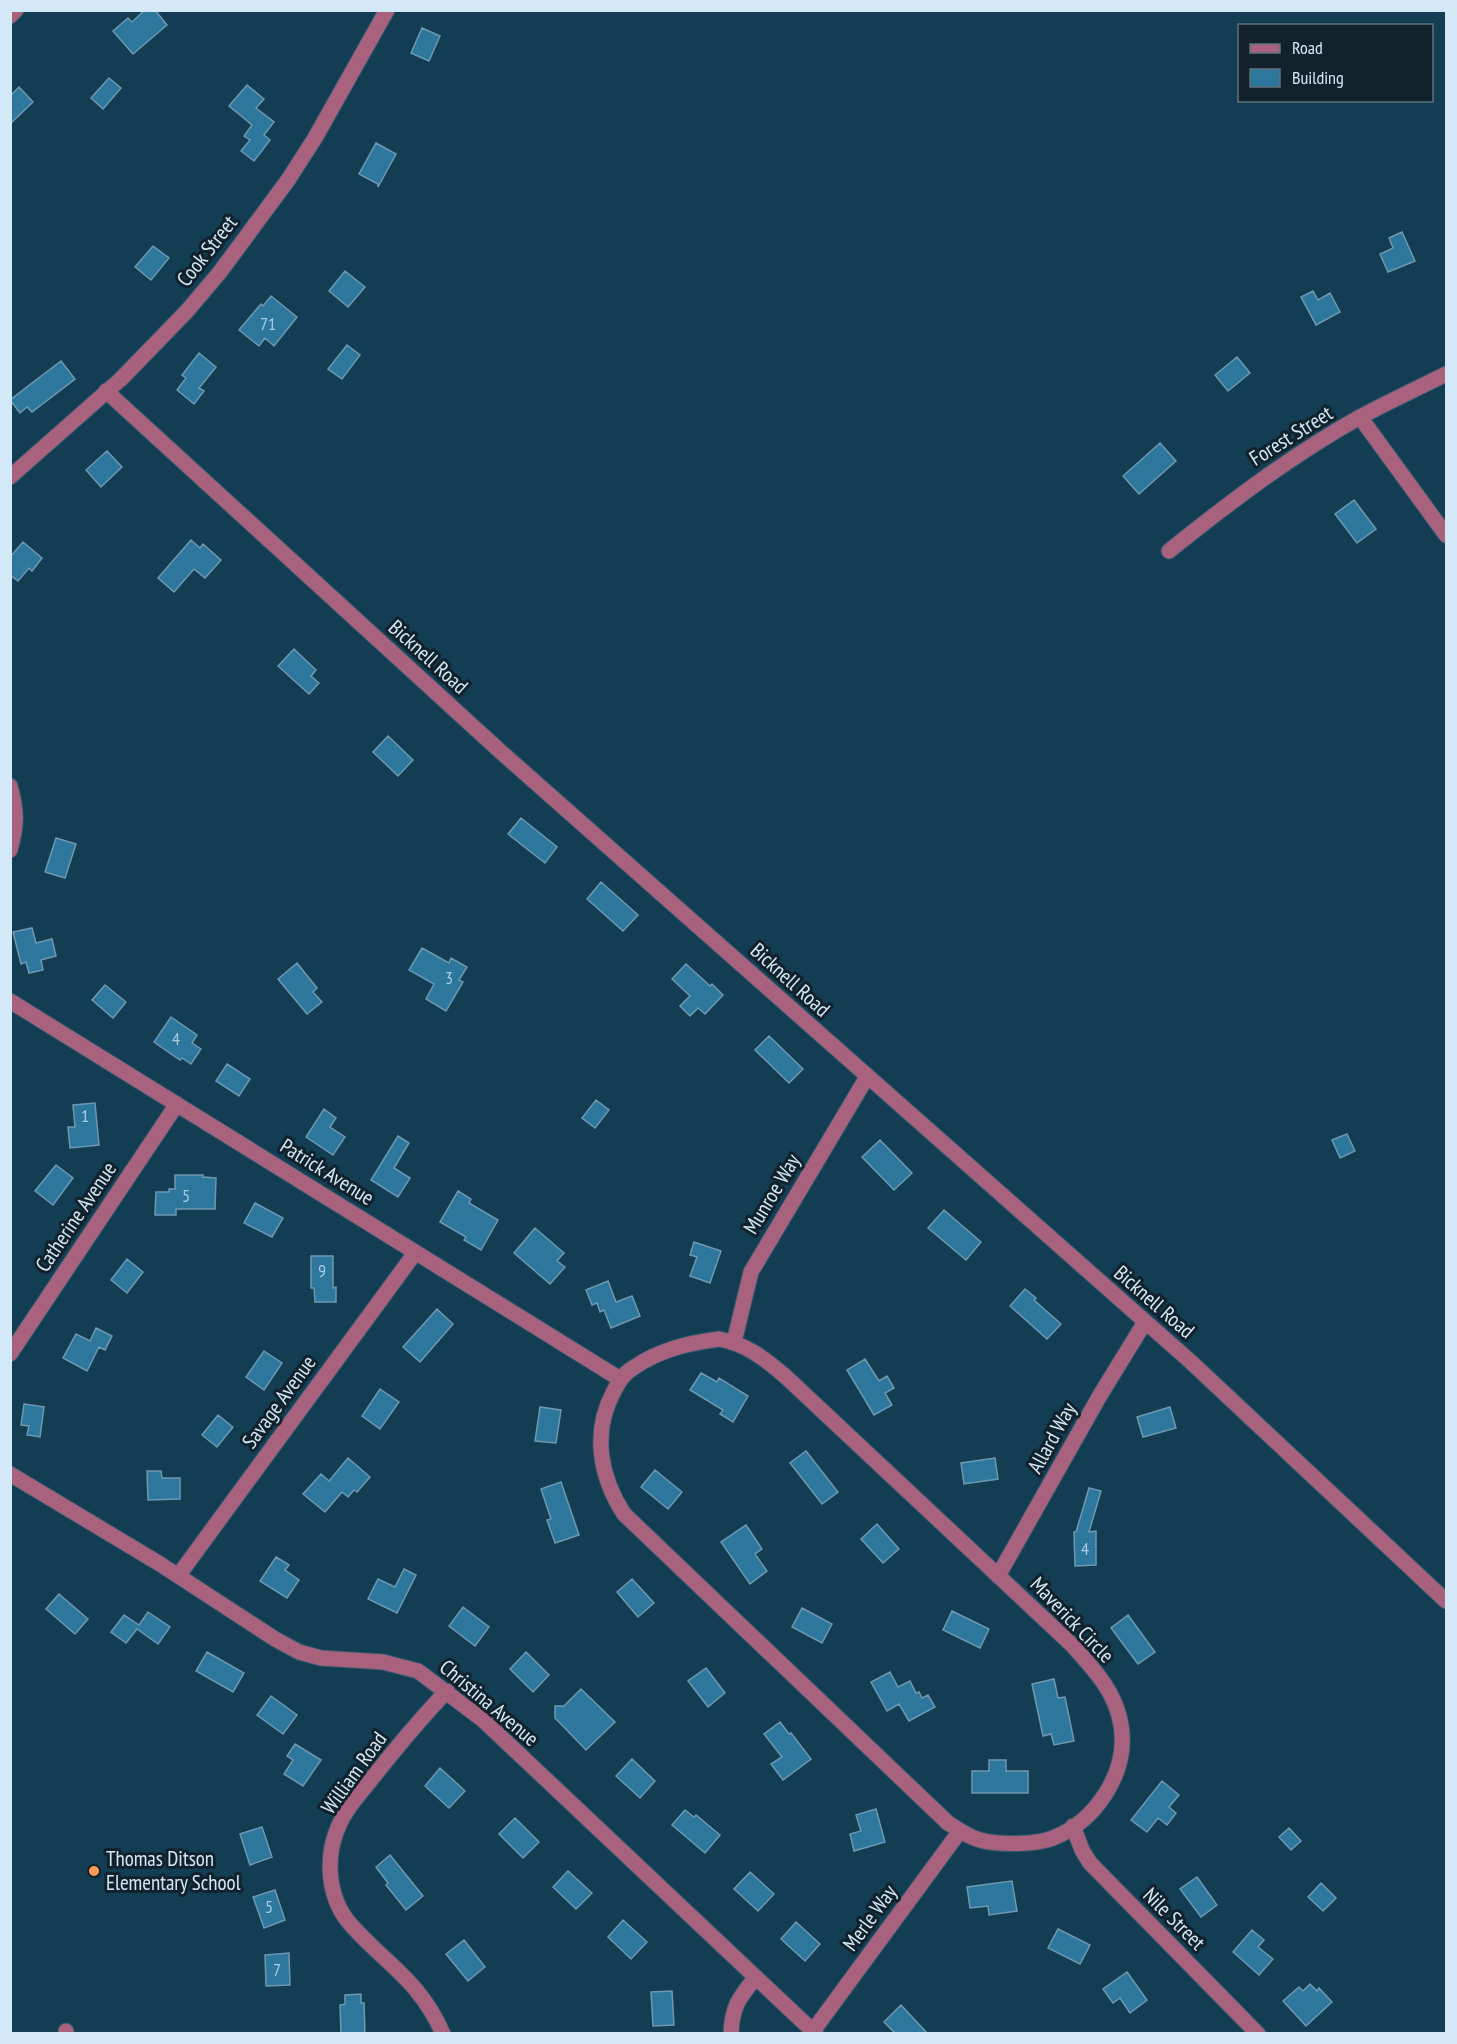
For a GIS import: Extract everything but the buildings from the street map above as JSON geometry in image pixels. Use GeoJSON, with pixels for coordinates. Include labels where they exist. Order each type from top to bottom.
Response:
{"type":"FeatureCollection","features":[{"type":"Feature","properties":{"kind":"street"},"geometry":{"type":"LineString","coordinates":[[10,16],[16,10]]}},
{"type":"Feature","properties":{"kind":"street","name":"Cook Street"},"geometry":{"type":"LineString","coordinates":[[10,477],[121,379],[187,311],[220,272],[288,180],[315,138],[387,10]]}},
{"type":"Feature","properties":{"kind":"street","name":"Forest Street"},"geometry":{"type":"LineString","coordinates":[[1169,551],[1236,497],[1360,417],[1446,374]]}},
{"type":"Feature","properties":{"kind":"street","name":"Bicknell Road"},"geometry":{"type":"LineString","coordinates":[[106,391],[501,752],[1191,1362],[1446,1601]]}},
{"type":"Feature","properties":{"kind":"street"},"geometry":{"type":"LineString","coordinates":[[1360,417],[1446,535]]}},
{"type":"Feature","properties":{"kind":"street"},"geometry":{"type":"LineString","coordinates":[[10,786],[16,815],[16,831],[10,850]]}},
{"type":"Feature","properties":{"kind":"street","name":"Patrick Avenue"},"geometry":{"type":"LineString","coordinates":[[10,1001],[620,1379]]}},
{"type":"Feature","properties":{"kind":"street","name":"Munroe Way"},"geometry":{"type":"LineString","coordinates":[[734,1342],[751,1272],[867,1077]]}},
{"type":"Feature","properties":{"kind":"street","name":"Catherine Avenue"},"geometry":{"type":"LineString","coordinates":[[10,1354],[177,1104]]}},
{"type":"Feature","properties":{"kind":"street","name":"Savage Avenue"},"geometry":{"type":"LineString","coordinates":[[178,1576],[415,1253]]}},
{"type":"Feature","properties":{"kind":"street","name":"Allard Way"},"geometry":{"type":"LineString","coordinates":[[998,1576],[1099,1397],[1145,1322]]}},
{"type":"Feature","properties":{"kind":"street","name":"Maverick Circle"},"geometry":{"type":"LineString","coordinates":[[719,1339],[748,1348],[785,1376],[998,1576],[1088,1663],[1108,1688],[1121,1723],[1122,1752],[1112,1783],[1104,1797],[1073,1826],[1051,1839],[1015,1843],[979,1840],[948,1823],[624,1514],[613,1498],[600,1450],[600,1433],[604,1415],[620,1379],[631,1368],[666,1350],[684,1344],[719,1339]]}},
{"type":"Feature","properties":{"kind":"street","name":"Christina Avenue"},"geometry":{"type":"LineString","coordinates":[[10,1474],[299,1652],[321,1658],[374,1661],[402,1666],[418,1671],[447,1691],[483,1720],[815,2032]]}},
{"type":"Feature","properties":{"kind":"street","name":"William Road"},"geometry":{"type":"LineString","coordinates":[[443,2034],[419,1991],[351,1925],[338,1908],[331,1882],[330,1865],[335,1835],[346,1812],[385,1762],[447,1691]]}},
{"type":"Feature","properties":{"kind":"street","name":"Nile Street"},"geometry":{"type":"LineString","coordinates":[[1073,1826],[1082,1850],[1090,1863],[1258,2034]]}},
{"type":"Feature","properties":{"kind":"street","name":"Merle Way"},"geometry":{"type":"LineString","coordinates":[[815,2032],[960,1831]]}},
{"type":"Feature","properties":{"kind":"street"},"geometry":{"type":"LineString","coordinates":[[731,2034],[731,2015],[737,2001],[756,1977]]}},
{"type":"Feature","properties":{"kind":"place","name":"Thomas Ditson Elementary School"},"geometry":{"type":"Point","coordinates":[94,1871]}}]}
